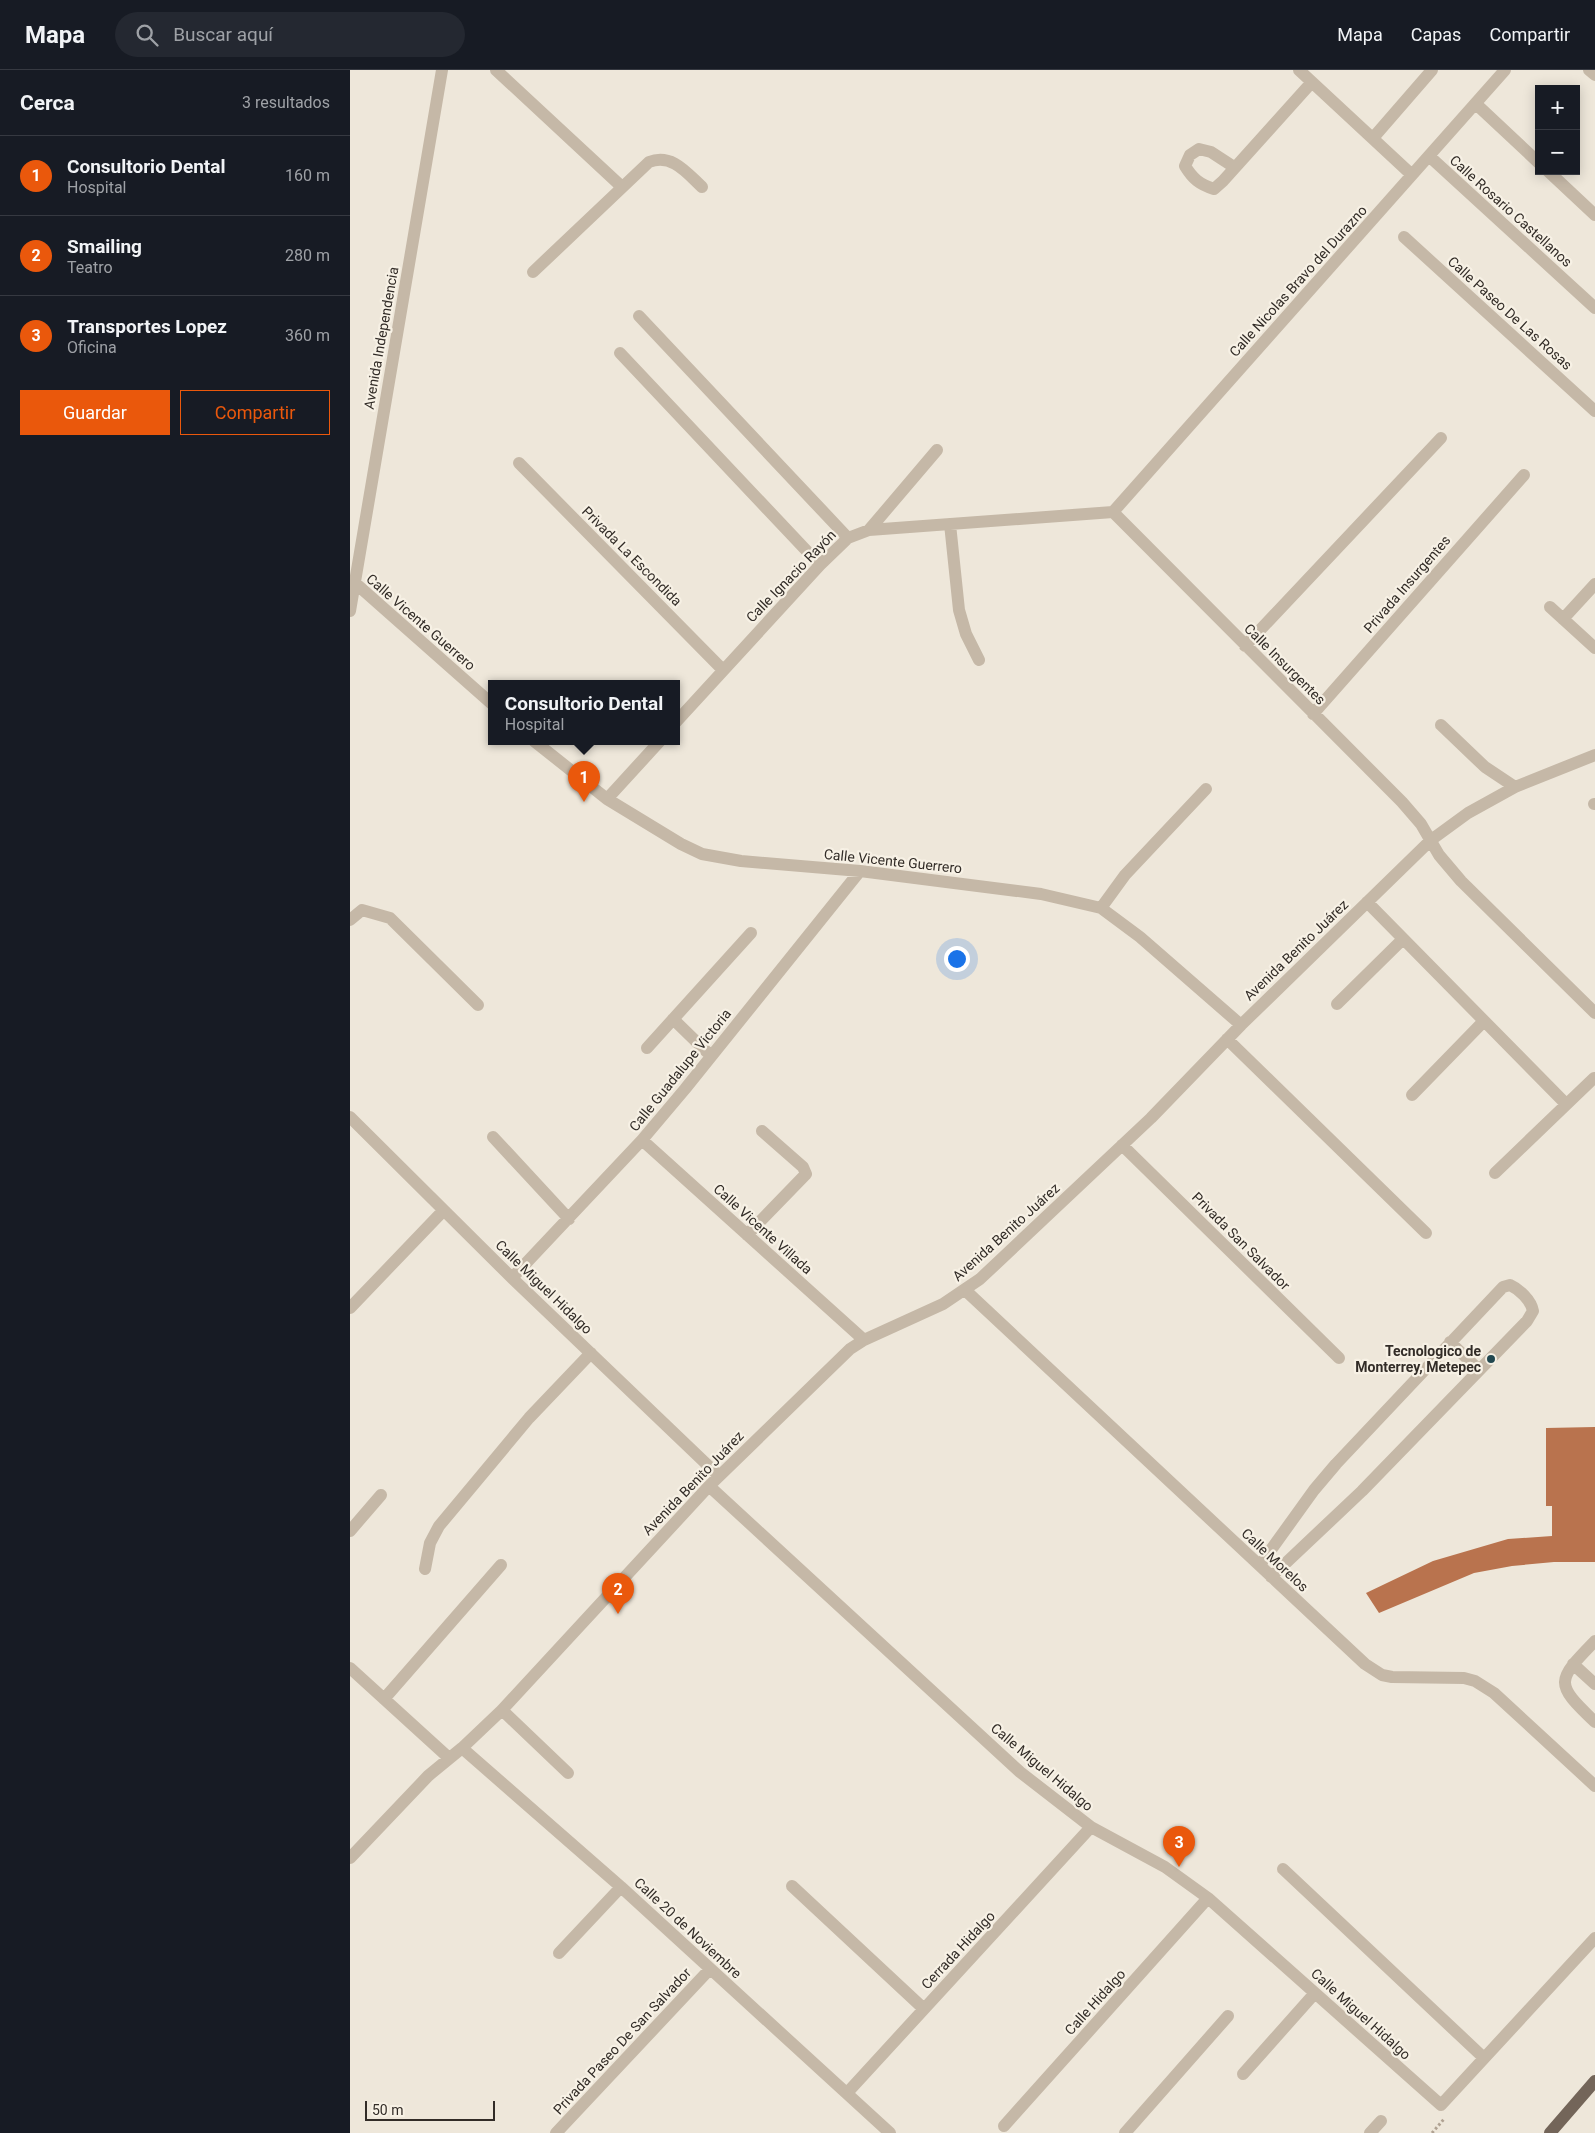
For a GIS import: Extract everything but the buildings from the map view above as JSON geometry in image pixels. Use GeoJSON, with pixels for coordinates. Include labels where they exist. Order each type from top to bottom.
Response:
{"type":"FeatureCollection","features":[{"type":"Feature","properties":{"kind":"main road"},"geometry":{"type":"LineString","coordinates":[[1550,2133],[1595,2081]]}},
{"type":"Feature","properties":{"kind":"street"},"geometry":{"type":"LineString","coordinates":[[496,70],[622,187]]}},
{"type":"Feature","properties":{"kind":"street"},"geometry":{"type":"LineString","coordinates":[[1299,70],[1412,175]]}},
{"type":"Feature","properties":{"kind":"street"},"geometry":{"type":"LineString","coordinates":[[1373,138],[1432,70]]}},
{"type":"Feature","properties":{"kind":"street","name":"Calle Nicolas Bravo del Durazno"},"geometry":{"type":"LineString","coordinates":[[1113,512],[1505,70]]}},
{"type":"Feature","properties":{"kind":"street"},"geometry":{"type":"LineString","coordinates":[[1589,70],[1595,75]]}},
{"type":"Feature","properties":{"kind":"street","name":"Avenida Independencia"},"geometry":{"type":"LineString","coordinates":[[350,611],[441,71]]}},
{"type":"Feature","properties":{"kind":"street"},"geometry":{"type":"LineString","coordinates":[[1234,167],[1312,82]]}},
{"type":"Feature","properties":{"kind":"street"},"geometry":{"type":"LineString","coordinates":[[1476,104],[1535,158]]}},
{"type":"Feature","properties":{"kind":"street","name":"Calle Rosario Castellanos"},"geometry":{"type":"LineString","coordinates":[[1429,156],[1595,308]]}},
{"type":"Feature","properties":{"kind":"street"},"geometry":{"type":"LineString","coordinates":[[533,272],[649,162],[662,159],[678,165],[702,187]]}},
{"type":"Feature","properties":{"kind":"street"},"geometry":{"type":"LineString","coordinates":[[1552,175],[1595,215]]}},
{"type":"Feature","properties":{"kind":"street","name":"Calle Paseo De Las Rosas"},"geometry":{"type":"LineString","coordinates":[[1404,237],[1595,411]]}},
{"type":"Feature","properties":{"kind":"street"},"geometry":{"type":"LineString","coordinates":[[639,316],[848,538]]}},
{"type":"Feature","properties":{"kind":"street"},"geometry":{"type":"LineString","coordinates":[[620,353],[820,566]]}},
{"type":"Feature","properties":{"kind":"street"},"geometry":{"type":"LineString","coordinates":[[1245,646],[1441,438]]}},
{"type":"Feature","properties":{"kind":"street"},"geometry":{"type":"LineString","coordinates":[[869,530],[937,450]]}},
{"type":"Feature","properties":{"kind":"street","name":"Privada La Escondida"},"geometry":{"type":"LineString","coordinates":[[519,463],[723,670]]}},
{"type":"Feature","properties":{"kind":"street","name":"Privada Insurgentes"},"geometry":{"type":"LineString","coordinates":[[1313,714],[1524,475]]}},
{"type":"Feature","properties":{"kind":"street","name":"Calle Ignacio Rayón"},"geometry":{"type":"LineString","coordinates":[[680,718],[848,538],[869,530],[1113,512]]}},
{"type":"Feature","properties":{"kind":"street","name":"Calle Insurgentes"},"geometry":{"type":"LineString","coordinates":[[1113,512],[1402,802],[1421,824],[1431,840]]}},
{"type":"Feature","properties":{"kind":"street"},"geometry":{"type":"LineString","coordinates":[[950,524],[959,610],[966,634],[979,660]]}},
{"type":"Feature","properties":{"kind":"street","name":"Calle Vicente Guerrero"},"geometry":{"type":"LineString","coordinates":[[354,582],[488,700]]}},
{"type":"Feature","properties":{"kind":"street"},"geometry":{"type":"LineString","coordinates":[[1563,618],[1595,584]]}},
{"type":"Feature","properties":{"kind":"street"},"geometry":{"type":"LineString","coordinates":[[1550,607],[1595,648]]}},
{"type":"Feature","properties":{"kind":"street"},"geometry":{"type":"LineString","coordinates":[[1441,725],[1485,767],[1515,787]]}},
{"type":"Feature","properties":{"kind":"street","name":"Calle Vicente Guerrero"},"geometry":{"type":"LineString","coordinates":[[539,745],[607,799],[682,844],[709,856],[741,861],[860,871],[1041,894],[1100,908],[1140,937],[1241,1025]]}},
{"type":"Feature","properties":{"kind":"street"},"geometry":{"type":"LineString","coordinates":[[607,799],[656,745]]}},
{"type":"Feature","properties":{"kind":"street","name":"Avenida Benito Juárez"},"geometry":{"type":"LineString","coordinates":[[350,1858],[416,1788],[502,1710],[709,1486],[843,1355],[864,1340],[943,1304],[966,1290],[996,1265],[1122,1145],[1241,1025],[1431,840],[1468,813],[1515,787],[1595,755]]}},
{"type":"Feature","properties":{"kind":"street"},"geometry":{"type":"LineString","coordinates":[[1100,908],[1125,876],[1206,789]]}},
{"type":"Feature","properties":{"kind":"street"},"geometry":{"type":"LineString","coordinates":[[1431,840],[1448,868],[1595,1013]]}},
{"type":"Feature","properties":{"kind":"street","name":"Calle Guadalupe Victoria"},"geometry":{"type":"LineString","coordinates":[[512,1278],[570,1219],[642,1140],[860,871]]}},
{"type":"Feature","properties":{"kind":"street"},"geometry":{"type":"LineString","coordinates":[[1367,902],[1566,1104]]}},
{"type":"Feature","properties":{"kind":"street"},"geometry":{"type":"LineString","coordinates":[[350,920],[362,910],[390,918],[478,1005]]}},
{"type":"Feature","properties":{"kind":"street"},"geometry":{"type":"LineString","coordinates":[[647,1048],[751,933]]}},
{"type":"Feature","properties":{"kind":"street"},"geometry":{"type":"LineString","coordinates":[[1337,1004],[1403,939]]}},
{"type":"Feature","properties":{"kind":"street"},"geometry":{"type":"LineString","coordinates":[[673,1019],[711,1056]]}},
{"type":"Feature","properties":{"kind":"street"},"geometry":{"type":"LineString","coordinates":[[1412,1095],[1484,1021]]}},
{"type":"Feature","properties":{"kind":"street"},"geometry":{"type":"LineString","coordinates":[[1227,1039],[1426,1233]]}},
{"type":"Feature","properties":{"kind":"street"},"geometry":{"type":"LineString","coordinates":[[1495,1173],[1594,1078]]}},
{"type":"Feature","properties":{"kind":"street","name":"Calle Miguel Hidalgo"},"geometry":{"type":"LineString","coordinates":[[350,1118],[512,1278],[719,1476]]}},
{"type":"Feature","properties":{"kind":"street"},"geometry":{"type":"LineString","coordinates":[[747,1235],[806,1174],[803,1167],[762,1131]]}},
{"type":"Feature","properties":{"kind":"street"},"geometry":{"type":"LineString","coordinates":[[493,1137],[570,1219]]}},
{"type":"Feature","properties":{"kind":"street","name":"Calle Vicente Villada"},"geometry":{"type":"LineString","coordinates":[[642,1140],[864,1340]]}},
{"type":"Feature","properties":{"kind":"street","name":"Privada San Salvador"},"geometry":{"type":"LineString","coordinates":[[1122,1145],[1339,1358]]}},
{"type":"Feature","properties":{"kind":"street"},"geometry":{"type":"LineString","coordinates":[[350,1308],[443,1211]]}},
{"type":"Feature","properties":{"kind":"street"},"geometry":{"type":"LineString","coordinates":[[1260,1565],[1336,1464],[1450,1342],[1503,1287],[1510,1285],[1518,1290],[1532,1306],[1531,1316],[1362,1491],[1271,1577]]}},
{"type":"Feature","properties":{"kind":"street","name":"Calle Morelos"},"geometry":{"type":"LineString","coordinates":[[966,1290],[1372,1670],[1392,1677],[1464,1678],[1475,1681],[1494,1694],[1595,1786]]}},
{"type":"Feature","properties":{"kind":"street"},"geometry":{"type":"LineString","coordinates":[[1450,1342],[1480,1370]]}},
{"type":"Feature","properties":{"kind":"street"},"geometry":{"type":"LineString","coordinates":[[426,1569],[430,1543],[439,1526],[529,1418],[591,1353]]}},
{"type":"Feature","properties":{"kind":"street","name":"Calle Miguel Hidalgo"},"geometry":{"type":"LineString","coordinates":[[709,1486],[1020,1772],[1091,1827],[1165,1867],[1208,1898],[1441,2105],[1484,2058]]}},
{"type":"Feature","properties":{"kind":"street"},"geometry":{"type":"LineString","coordinates":[[350,1531],[381,1495]]}},
{"type":"Feature","properties":{"kind":"street"},"geometry":{"type":"LineString","coordinates":[[384,1699],[501,1565]]}},
{"type":"Feature","properties":{"kind":"street"},"geometry":{"type":"LineString","coordinates":[[1595,1641],[1567,1673],[1566,1689],[1576,1704],[1595,1721]]}},
{"type":"Feature","properties":{"kind":"street"},"geometry":{"type":"LineString","coordinates":[[1573,1664],[1595,1684]]}},
{"type":"Feature","properties":{"kind":"street"},"geometry":{"type":"LineString","coordinates":[[350,1668],[449,1758]]}},
{"type":"Feature","properties":{"kind":"street"},"geometry":{"type":"LineString","coordinates":[[502,1710],[568,1773]]}},
{"type":"Feature","properties":{"kind":"street","name":"Calle 20 de Noviembre"},"geometry":{"type":"LineString","coordinates":[[462,1748],[621,1887],[890,2133]]}},
{"type":"Feature","properties":{"kind":"street","name":"Cerrada Hidalgo"},"geometry":{"type":"LineString","coordinates":[[847,2093],[1091,1827]]}},
{"type":"Feature","properties":{"kind":"street"},"geometry":{"type":"LineString","coordinates":[[1283,1869],[1484,2058],[1595,1938]]}},
{"type":"Feature","properties":{"kind":"street"},"geometry":{"type":"LineString","coordinates":[[792,1886],[924,2009]]}},
{"type":"Feature","properties":{"kind":"street"},"geometry":{"type":"LineString","coordinates":[[559,1953],[621,1887]]}},
{"type":"Feature","properties":{"kind":"street","name":"Calle Hidalgo"},"geometry":{"type":"LineString","coordinates":[[1004,2126],[1208,1898]]}},
{"type":"Feature","properties":{"kind":"street","name":"Privada Paseo De San Salvador"},"geometry":{"type":"LineString","coordinates":[[556,2133],[710,1969]]}},
{"type":"Feature","properties":{"kind":"street"},"geometry":{"type":"LineString","coordinates":[[1243,2074],[1315,1993]]}},
{"type":"Feature","properties":{"kind":"street"},"geometry":{"type":"LineString","coordinates":[[1125,2133],[1228,2016]]}},
{"type":"Feature","properties":{"kind":"street"},"geometry":{"type":"LineString","coordinates":[[1370,2133],[1380,2121]]}},
{"type":"Feature","properties":{"kind":"place","name":"Consultorio Dental"},"geometry":{"type":"Point","coordinates":[584,802]}},
{"type":"Feature","properties":{"kind":"place","name":"Tecnologico de Monterrey, Metepec"},"geometry":{"type":"Point","coordinates":[1491,1359]}},
{"type":"Feature","properties":{"kind":"place","name":"Smailing"},"geometry":{"type":"Point","coordinates":[618,1614]}},
{"type":"Feature","properties":{"kind":"place","name":"Transportes Lopez"},"geometry":{"type":"Point","coordinates":[1179,1867]}}]}
